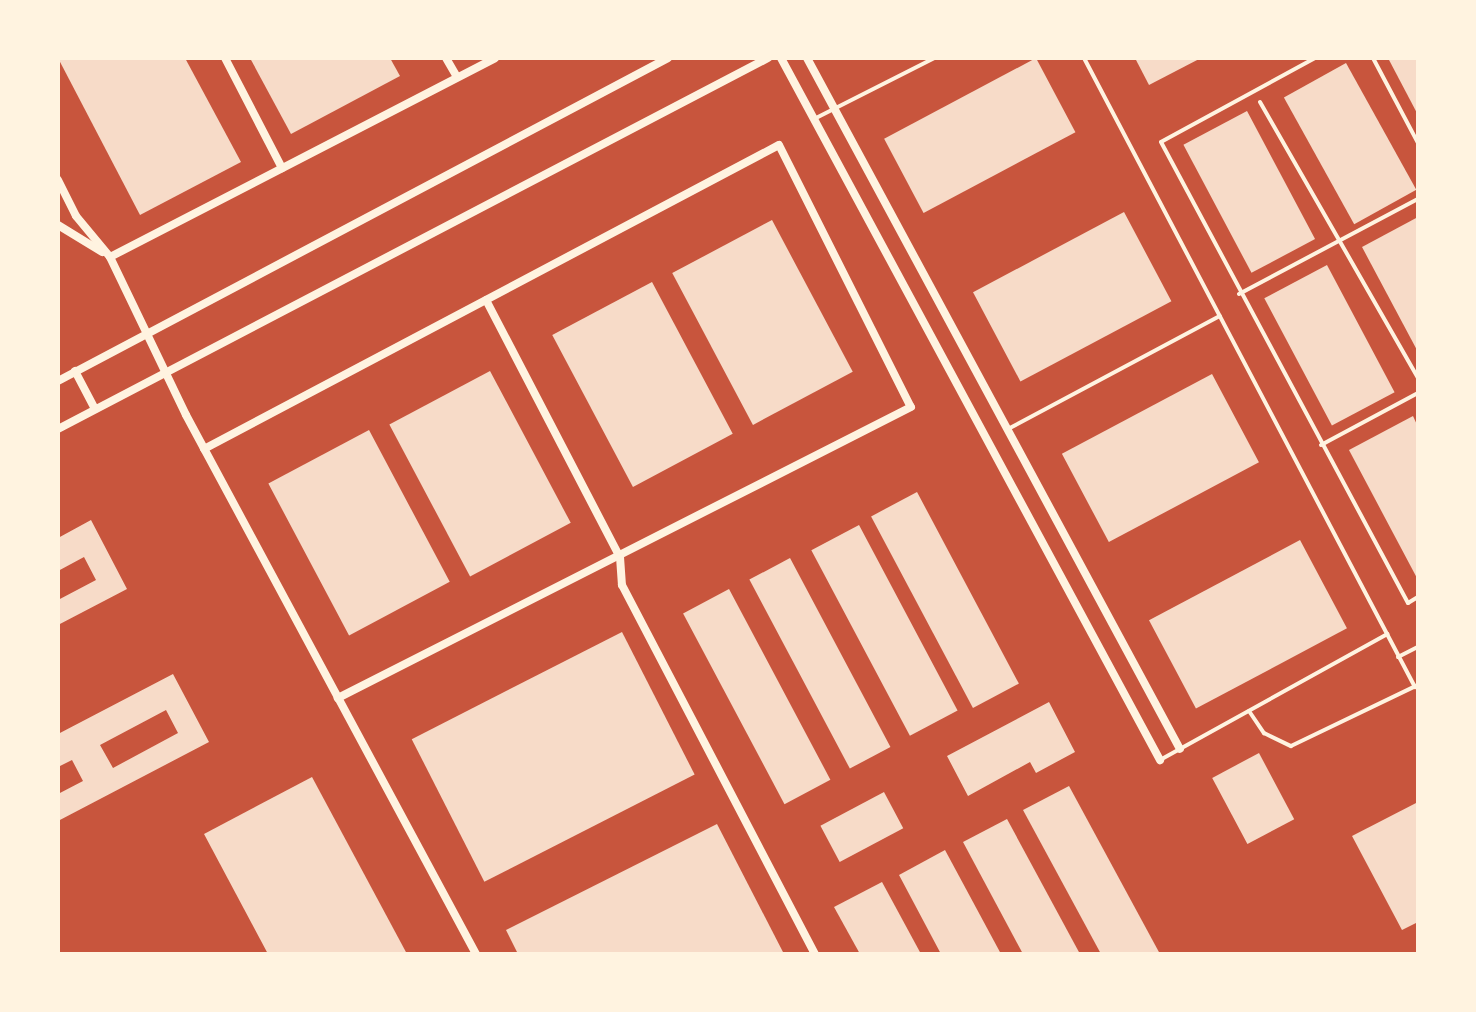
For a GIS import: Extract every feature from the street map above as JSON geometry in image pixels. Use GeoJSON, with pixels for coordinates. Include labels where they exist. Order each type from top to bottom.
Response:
{"type":"FeatureCollection","features":[{"type":"Feature","properties":{"kind":"street"},"geometry":{"type":"LineString","coordinates":[[224,58],[282,168]]}},
{"type":"Feature","properties":{"kind":"street"},"geometry":{"type":"LineString","coordinates":[[446,58],[457,77]]}},
{"type":"Feature","properties":{"kind":"street"},"geometry":{"type":"LineString","coordinates":[[110,257],[495,58]]}},
{"type":"Feature","properties":{"kind":"street"},"geometry":{"type":"LineString","coordinates":[[58,380],[668,58]]}},
{"type":"Feature","properties":{"kind":"street"},"geometry":{"type":"LineString","coordinates":[[58,429],[768,58]]}},
{"type":"Feature","properties":{"kind":"street"},"geometry":{"type":"LineString","coordinates":[[781,58],[1160,760]]}},
{"type":"Feature","properties":{"kind":"street"},"geometry":{"type":"LineString","coordinates":[[808,58],[1180,749]]}},
{"type":"Feature","properties":{"kind":"street"},"geometry":{"type":"LineString","coordinates":[[204,449],[779,145],[912,407],[338,698]]}},
{"type":"Feature","properties":{"kind":"street"},"geometry":{"type":"LineString","coordinates":[[58,180],[76,216],[110,257],[204,449],[476,954]]}},
{"type":"Feature","properties":{"kind":"street"},"geometry":{"type":"LineString","coordinates":[[58,224],[110,257]]}},
{"type":"Feature","properties":{"kind":"street"},"geometry":{"type":"LineString","coordinates":[[486,300],[620,558],[622,585],[815,954]]}},
{"type":"Feature","properties":{"kind":"street"},"geometry":{"type":"LineString","coordinates":[[75,371],[95,409]]}},
{"type":"Feature","properties":{"kind":"lane"},"geometry":{"type":"LineString","coordinates":[[814,119],[934,58]]}},
{"type":"Feature","properties":{"kind":"lane"},"geometry":{"type":"LineString","coordinates":[[1084,58],[1416,686],[1291,746],[1264,732],[1249,711]]}},
{"type":"Feature","properties":{"kind":"lane"},"geometry":{"type":"LineString","coordinates":[[1315,58],[1160,142],[1408,603],[1418,598]]}},
{"type":"Feature","properties":{"kind":"lane"},"geometry":{"type":"LineString","coordinates":[[1373,58],[1418,143]]}},
{"type":"Feature","properties":{"kind":"lane"},"geometry":{"type":"LineString","coordinates":[[1260,102],[1418,378]]}},
{"type":"Feature","properties":{"kind":"lane"},"geometry":{"type":"LineString","coordinates":[[1239,294],[1418,199]]}},
{"type":"Feature","properties":{"kind":"lane"},"geometry":{"type":"LineString","coordinates":[[1008,429],[1220,316]]}},
{"type":"Feature","properties":{"kind":"lane"},"geometry":{"type":"LineString","coordinates":[[1320,445],[1418,393]]}},
{"type":"Feature","properties":{"kind":"lane"},"geometry":{"type":"LineString","coordinates":[[1160,760],[1387,634]]}},
{"type":"Feature","properties":{"kind":"lane"},"geometry":{"type":"LineString","coordinates":[[1398,657],[1418,647]]}},
{"type":"Feature","properties":{"kind":"building"},"geometry":{"type":"Polygon","coordinates":[[[58,58],[185,58],[241,162],[140,215],[58,58]]]}},
{"type":"Feature","properties":{"kind":"building"},"geometry":{"type":"Polygon","coordinates":[[[250,58],[390,58],[400,76],[291,134],[250,58]]]}},
{"type":"Feature","properties":{"kind":"building"},"geometry":{"type":"Polygon","coordinates":[[[1036,58],[1075,132],[924,213],[884,139],[1036,58]]]}},
{"type":"Feature","properties":{"kind":"building"},"geometry":{"type":"Polygon","coordinates":[[[1135,58],[1201,58],[1149,85],[1135,58]]]}},
{"type":"Feature","properties":{"kind":"building"},"geometry":{"type":"Polygon","coordinates":[[[1388,58],[1418,58],[1418,115],[1388,58]]]}},
{"type":"Feature","properties":{"kind":"building"},"geometry":{"type":"Polygon","coordinates":[[[1346,63],[1416,190],[1354,224],[1284,97],[1346,63]]]}},
{"type":"Feature","properties":{"kind":"building"},"geometry":{"type":"Polygon","coordinates":[[[1247,111],[1315,239],[1252,273],[1183,145],[1247,111]]]}},
{"type":"Feature","properties":{"kind":"building"},"geometry":{"type":"Polygon","coordinates":[[[1124,212],[1171,301],[1020,381],[973,292],[1124,212]]]}},
{"type":"Feature","properties":{"kind":"building"},"geometry":{"type":"Polygon","coordinates":[[[1418,217],[1418,352],[1362,247],[1418,217]]]}},
{"type":"Feature","properties":{"kind":"building"},"geometry":{"type":"Polygon","coordinates":[[[772,220],[853,372],[753,425],[672,273],[772,220]]]}},
{"type":"Feature","properties":{"kind":"building"},"geometry":{"type":"Polygon","coordinates":[[[1327,265],[1395,392],[1332,425],[1264,298],[1327,265]]]}},
{"type":"Feature","properties":{"kind":"building"},"geometry":{"type":"Polygon","coordinates":[[[652,282],[733,434],[633,487],[552,335],[652,282]]]}},
{"type":"Feature","properties":{"kind":"building"},"geometry":{"type":"Polygon","coordinates":[[[490,371],[571,523],[470,576],[389,425],[490,371]]]}},
{"type":"Feature","properties":{"kind":"building"},"geometry":{"type":"Polygon","coordinates":[[[1212,374],[1259,462],[1109,542],[1062,454],[1212,374]]]}},
{"type":"Feature","properties":{"kind":"building"},"geometry":{"type":"Polygon","coordinates":[[[1413,416],[1418,427],[1418,580],[1349,450],[1413,416]]]}},
{"type":"Feature","properties":{"kind":"building"},"geometry":{"type":"Polygon","coordinates":[[[369,430],[450,582],[349,635],[268,484],[369,430]]]}},
{"type":"Feature","properties":{"kind":"building"},"geometry":{"type":"Polygon","coordinates":[[[917,492],[1019,684],[973,708],[871,516],[917,492]]]}},
{"type":"Feature","properties":{"kind":"building"},"geometry":{"type":"Polygon","coordinates":[[[91,520],[127,589],[58,625],[58,600],[96,580],[84,557],[58,571],[58,538],[91,520]]]}},
{"type":"Feature","properties":{"kind":"building"},"geometry":{"type":"Polygon","coordinates":[[[859,525],[958,710],[910,736],[811,550],[859,525]]]}},
{"type":"Feature","properties":{"kind":"building"},"geometry":{"type":"Polygon","coordinates":[[[1300,540],[1347,628],[1196,709],[1149,620],[1300,540]]]}},
{"type":"Feature","properties":{"kind":"building"},"geometry":{"type":"Polygon","coordinates":[[[790,558],[890,747],[850,769],[749,580],[790,558]]]}},
{"type":"Feature","properties":{"kind":"building"},"geometry":{"type":"Polygon","coordinates":[[[729,589],[830,780],[784,804],[683,613],[729,589]]]}},
{"type":"Feature","properties":{"kind":"building"},"geometry":{"type":"Polygon","coordinates":[[[622,632],[695,775],[484,882],[412,739],[622,632]]]}},
{"type":"Feature","properties":{"kind":"building"},"geometry":{"type":"Polygon","coordinates":[[[173,674],[209,742],[58,821],[58,794],[83,781],[72,760],[58,767],[58,734],[173,674]],[[166,710],[100,745],[113,768],[178,733],[166,710]]]}},
{"type":"Feature","properties":{"kind":"building"},"geometry":{"type":"Polygon","coordinates":[[[1049,702],[1075,752],[1036,773],[1030,762],[968,796],[947,756],[1049,702]]]}},
{"type":"Feature","properties":{"kind":"building"},"geometry":{"type":"Polygon","coordinates":[[[1259,753],[1294,819],[1247,844],[1212,778],[1259,753]]]}},
{"type":"Feature","properties":{"kind":"building"},"geometry":{"type":"Polygon","coordinates":[[[312,777],[407,954],[268,954],[204,834],[312,777]]]}},
{"type":"Feature","properties":{"kind":"building"},"geometry":{"type":"Polygon","coordinates":[[[1069,786],[1160,954],[1101,954],[1023,810],[1069,786]]]}},
{"type":"Feature","properties":{"kind":"building"},"geometry":{"type":"Polygon","coordinates":[[[884,792],[903,828],[840,862],[820,826],[884,792]]]}},
{"type":"Feature","properties":{"kind":"building"},"geometry":{"type":"Polygon","coordinates":[[[1418,802],[1418,922],[1402,930],[1352,836],[1418,802]]]}},
{"type":"Feature","properties":{"kind":"building"},"geometry":{"type":"Polygon","coordinates":[[[1007,819],[1080,954],[1023,954],[963,842],[1007,819]]]}},
{"type":"Feature","properties":{"kind":"building"},"geometry":{"type":"Polygon","coordinates":[[[717,824],[784,954],[518,954],[506,930],[717,824]]]}},
{"type":"Feature","properties":{"kind":"building"},"geometry":{"type":"Polygon","coordinates":[[[945,850],[1001,954],[941,954],[899,875],[945,850]]]}},
{"type":"Feature","properties":{"kind":"building"},"geometry":{"type":"Polygon","coordinates":[[[882,882],[921,954],[860,954],[834,907],[882,882]]]}}]}
